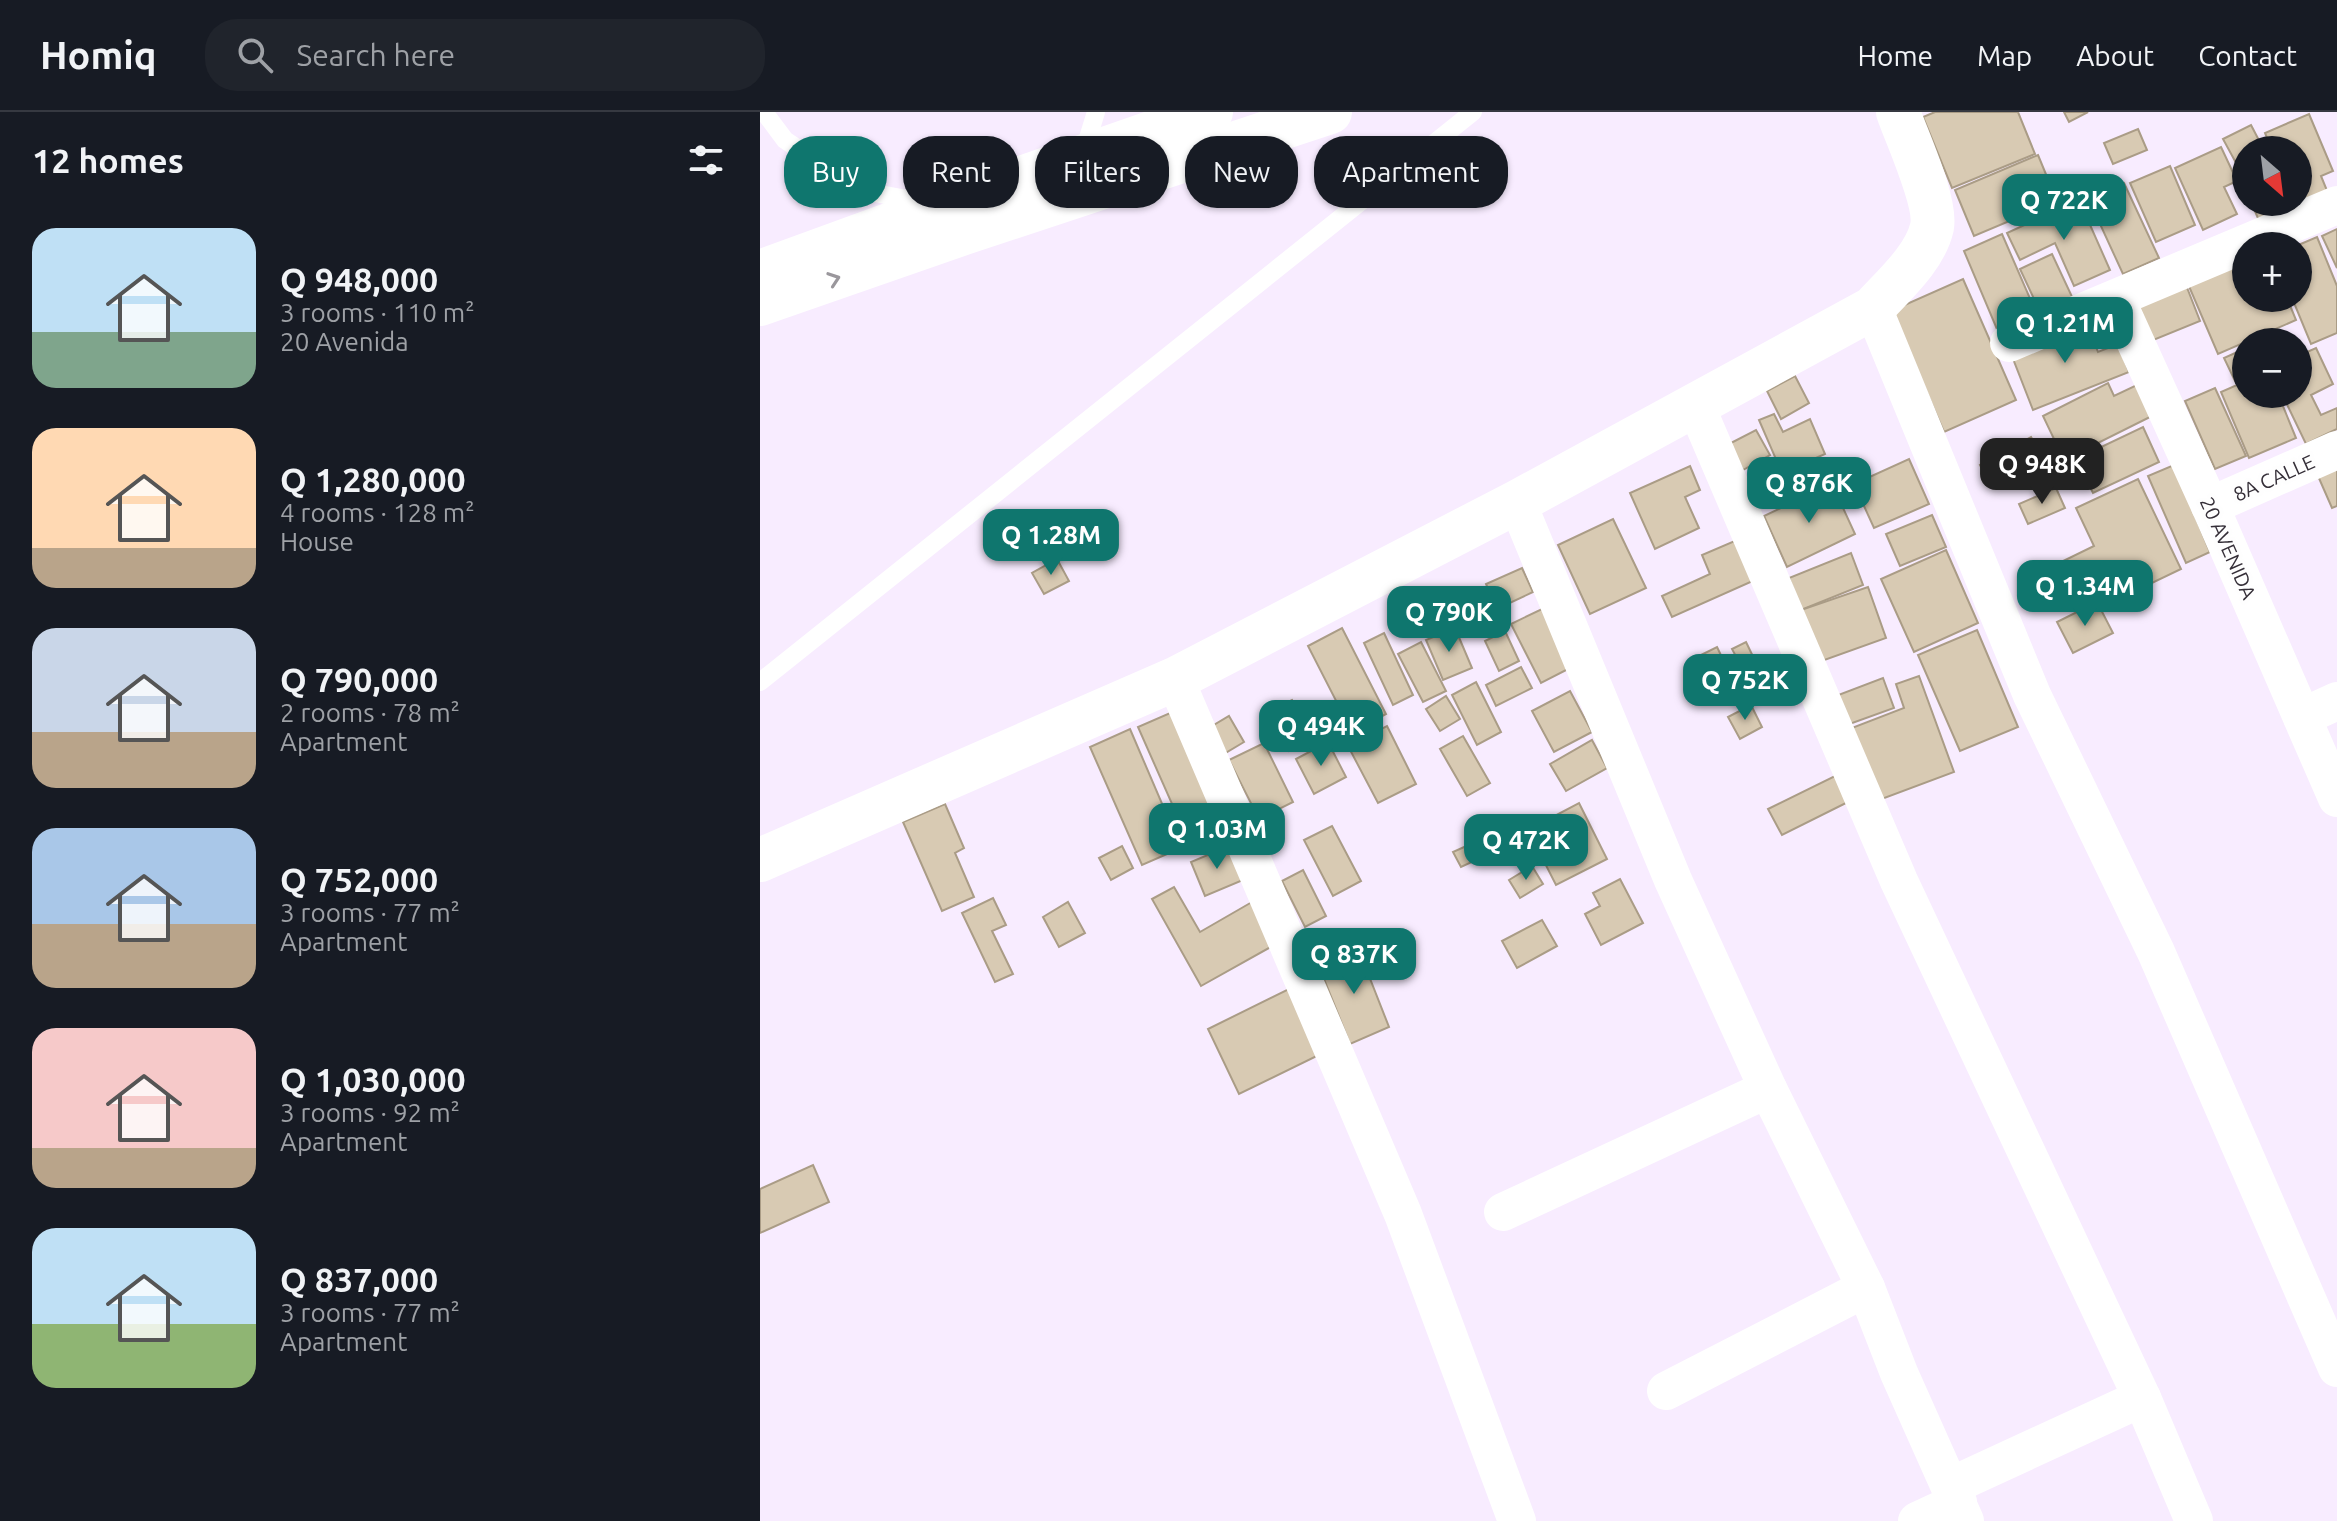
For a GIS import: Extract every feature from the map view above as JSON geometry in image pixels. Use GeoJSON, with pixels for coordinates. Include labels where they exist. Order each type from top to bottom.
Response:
{"type":"FeatureCollection","features":[{"type":"Feature","properties":{"kind":"street"},"geometry":{"type":"LineString","coordinates":[[1144,136],[1211,112]]}},
{"type":"Feature","properties":{"kind":"street"},"geometry":{"type":"LineString","coordinates":[[760,304],[1330,112]]}},
{"type":"Feature","properties":{"kind":"street"},"geometry":{"type":"LineString","coordinates":[[760,860],[1175,679],[1517,502],[1873,308],[1914,264],[1932,226],[1928,193],[1898,112]]}},
{"type":"Feature","properties":{"kind":"street"},"geometry":{"type":"LineString","coordinates":[[2009,343],[2337,205]]}},
{"type":"Feature","properties":{"kind":"street"},"geometry":{"type":"LineString","coordinates":[[760,272],[936,208]]}},
{"type":"Feature","properties":{"kind":"street","name":"20 AVENIDA"},"geometry":{"type":"LineString","coordinates":[[2116,299],[2337,798]]}},
{"type":"Feature","properties":{"kind":"street"},"geometry":{"type":"LineString","coordinates":[[1873,308],[2032,695],[2156,952],[2337,1368]]}},
{"type":"Feature","properties":{"kind":"street"},"geometry":{"type":"LineString","coordinates":[[1695,404],[1899,881],[2142,1398],[2194,1521]]}},
{"type":"Feature","properties":{"kind":"street","name":"8A CALLE"},"geometry":{"type":"LineString","coordinates":[[2210,506],[2337,450]]}},
{"type":"Feature","properties":{"kind":"street"},"geometry":{"type":"LineString","coordinates":[[1517,502],[1673,880],[1768,1089],[1866,1288],[1899,1373],[1958,1503]]}},
{"type":"Feature","properties":{"kind":"street"},"geometry":{"type":"LineString","coordinates":[[1175,679],[1403,1214],[1517,1521]]}},
{"type":"Feature","properties":{"kind":"street"},"geometry":{"type":"LineString","coordinates":[[2302,717],[2337,701]]}},
{"type":"Feature","properties":{"kind":"street"},"geometry":{"type":"LineString","coordinates":[[1503,1212],[1768,1089]]}},
{"type":"Feature","properties":{"kind":"street"},"geometry":{"type":"LineString","coordinates":[[1666,1391],[1866,1288]]}},
{"type":"Feature","properties":{"kind":"street"},"geometry":{"type":"LineString","coordinates":[[1917,1521],[1958,1503],[2142,1398]]}},
{"type":"Feature","properties":{"kind":"lane"},"geometry":{"type":"LineString","coordinates":[[764,112],[785,140],[833,172],[875,193],[903,199]]}},
{"type":"Feature","properties":{"kind":"lane"},"geometry":{"type":"LineString","coordinates":[[1089,136],[1096,112]]}},
{"type":"Feature","properties":{"kind":"lane"},"geometry":{"type":"LineString","coordinates":[[760,682],[1473,112]]}},
{"type":"Feature","properties":{"kind":"building"},"geometry":{"type":"Polygon","coordinates":[[[1935,112],[2018,112],[2035,154],[1952,188],[1923,117],[1935,112]]]}},
{"type":"Feature","properties":{"kind":"building"},"geometry":{"type":"Polygon","coordinates":[[[2064,112],[2088,112],[2069,122],[2064,112]]]}},
{"type":"Feature","properties":{"kind":"building"},"geometry":{"type":"Polygon","coordinates":[[[2309,114],[2333,171],[2321,176],[2330,198],[2312,206],[2312,136],[2266,136],[2265,133],[2309,114]]]}},
{"type":"Feature","properties":{"kind":"building"},"geometry":{"type":"Polygon","coordinates":[[[2251,125],[2257,136],[2232,136],[2232,156],[2223,139],[2251,125]]]}},
{"type":"Feature","properties":{"kind":"building"},"geometry":{"type":"Polygon","coordinates":[[[2138,129],[2147,150],[2113,164],[2104,143],[2138,129]]]}},
{"type":"Feature","properties":{"kind":"building"},"geometry":{"type":"Polygon","coordinates":[[[2221,147],[2232,170],[2232,183],[2224,187],[2232,204],[2233,216],[2203,230],[2175,168],[2221,147]]]}},
{"type":"Feature","properties":{"kind":"building"},"geometry":{"type":"Polygon","coordinates":[[[2038,155],[2057,201],[1974,236],[1955,190],[2038,155]]]}},
{"type":"Feature","properties":{"kind":"building"},"geometry":{"type":"Polygon","coordinates":[[[2170,166],[2195,225],[2156,242],[2130,183],[2170,166]]]}},
{"type":"Feature","properties":{"kind":"building"},"geometry":{"type":"Polygon","coordinates":[[[2124,183],[2159,258],[2123,274],[2089,200],[2124,183]]]}},
{"type":"Feature","properties":{"kind":"building"},"geometry":{"type":"Polygon","coordinates":[[[2079,200],[2110,270],[2074,286],[2055,243],[2020,260],[2007,233],[2079,200]]]}},
{"type":"Feature","properties":{"kind":"building"},"geometry":{"type":"Polygon","coordinates":[[[2257,216],[2276,216],[2260,223],[2257,216]]]}},
{"type":"Feature","properties":{"kind":"building"},"geometry":{"type":"Polygon","coordinates":[[[2337,229],[2337,268],[2322,236],[2337,229]]]}},
{"type":"Feature","properties":{"kind":"building"},"geometry":{"type":"Polygon","coordinates":[[[2002,234],[2038,317],[1999,334],[1964,251],[2002,234]]]}},
{"type":"Feature","properties":{"kind":"building"},"geometry":{"type":"Polygon","coordinates":[[[2317,237],[2337,286],[2337,333],[2312,344],[2312,328],[2304,328],[2298,312],[2312,312],[2312,239],[2317,237]]]}},
{"type":"Feature","properties":{"kind":"building"},"geometry":{"type":"Polygon","coordinates":[[[2052,254],[2074,301],[2042,316],[2020,269],[2052,254]]]}},
{"type":"Feature","properties":{"kind":"building"},"geometry":{"type":"Polygon","coordinates":[[[2232,265],[2232,312],[2293,312],[2296,320],[2278,328],[2232,328],[2232,348],[2218,354],[2188,284],[2232,265]]]}},
{"type":"Feature","properties":{"kind":"building"},"geometry":{"type":"Polygon","coordinates":[[[1963,279],[2016,400],[1944,432],[1891,311],[1963,279]]]}},
{"type":"Feature","properties":{"kind":"building"},"geometry":{"type":"Polygon","coordinates":[[[2186,285],[2200,321],[2146,343],[2132,306],[2186,285]]]}},
{"type":"Feature","properties":{"kind":"building"},"geometry":{"type":"Polygon","coordinates":[[[2086,321],[2098,352],[2118,344],[2129,372],[2033,410],[2010,351],[2086,321]]]}},
{"type":"Feature","properties":{"kind":"building"},"geometry":{"type":"Polygon","coordinates":[[[2316,348],[2333,384],[2312,394],[2312,350],[2316,348]]]}},
{"type":"Feature","properties":{"kind":"building"},"geometry":{"type":"Polygon","coordinates":[[[2232,354],[2232,375],[2224,358],[2232,354]]]}},
{"type":"Feature","properties":{"kind":"building"},"geometry":{"type":"Polygon","coordinates":[[[1795,376],[1809,403],[1781,419],[1767,391],[1795,376]]]}},
{"type":"Feature","properties":{"kind":"building"},"geometry":{"type":"Polygon","coordinates":[[[2108,383],[2114,396],[2139,384],[2154,415],[2064,460],[2043,416],[2108,383]]]}},
{"type":"Feature","properties":{"kind":"building"},"geometry":{"type":"Polygon","coordinates":[[[2232,387],[2232,408],[2284,408],[2296,438],[2249,458],[2221,392],[2232,387]]]}},
{"type":"Feature","properties":{"kind":"building"},"geometry":{"type":"Polygon","coordinates":[[[2215,388],[2246,456],[2215,469],[2185,401],[2215,388]]]}},
{"type":"Feature","properties":{"kind":"building"},"geometry":{"type":"Polygon","coordinates":[[[2312,397],[2321,415],[2337,408],[2337,429],[2306,444],[2289,408],[2312,408],[2312,397]]]}},
{"type":"Feature","properties":{"kind":"building"},"geometry":{"type":"Polygon","coordinates":[[[1774,414],[1783,432],[1810,419],[1825,454],[1782,473],[1759,420],[1774,414]]]}},
{"type":"Feature","properties":{"kind":"building"},"geometry":{"type":"Polygon","coordinates":[[[2143,427],[2159,462],[2093,493],[2076,459],[2143,427]]]}},
{"type":"Feature","properties":{"kind":"building"},"geometry":{"type":"Polygon","coordinates":[[[1756,430],[1770,455],[1743,470],[1729,444],[1756,430]]]}},
{"type":"Feature","properties":{"kind":"building"},"geometry":{"type":"Polygon","coordinates":[[[2031,437],[2041,455],[1989,483],[1980,465],[2031,437]]]}},
{"type":"Feature","properties":{"kind":"building"},"geometry":{"type":"Polygon","coordinates":[[[1909,459],[1929,504],[1874,528],[1854,484],[1909,459]]]}},
{"type":"Feature","properties":{"kind":"building"},"geometry":{"type":"Polygon","coordinates":[[[2174,465],[2210,552],[2186,563],[2148,476],[2174,465]]]}},
{"type":"Feature","properties":{"kind":"building"},"geometry":{"type":"Polygon","coordinates":[[[1690,466],[1700,490],[1685,497],[1699,528],[1655,549],[1630,493],[1690,466]]]}},
{"type":"Feature","properties":{"kind":"building"},"geometry":{"type":"Polygon","coordinates":[[[2337,468],[2337,506],[2332,508],[2318,476],[2337,468]]]}},
{"type":"Feature","properties":{"kind":"building"},"geometry":{"type":"Polygon","coordinates":[[[2138,479],[2181,569],[2125,596],[2119,582],[2074,604],[2055,565],[2094,546],[2076,508],[2138,479]]]}},
{"type":"Feature","properties":{"kind":"building"},"geometry":{"type":"Polygon","coordinates":[[[1832,484],[1855,534],[1787,567],[1764,516],[1832,484]]]}},
{"type":"Feature","properties":{"kind":"building"},"geometry":{"type":"Polygon","coordinates":[[[2056,488],[2065,508],[2028,524],[2019,504],[2056,488]]]}},
{"type":"Feature","properties":{"kind":"building"},"geometry":{"type":"Polygon","coordinates":[[[1932,515],[1946,547],[1900,566],[1886,534],[1932,515]]]}},
{"type":"Feature","properties":{"kind":"building"},"geometry":{"type":"Polygon","coordinates":[[[1613,519],[1646,588],[1590,614],[1558,545],[1613,519]]]}},
{"type":"Feature","properties":{"kind":"building"},"geometry":{"type":"Polygon","coordinates":[[[1737,540],[1755,580],[1672,617],[1662,596],[1710,574],[1702,555],[1737,540]]]}},
{"type":"Feature","properties":{"kind":"building"},"geometry":{"type":"Polygon","coordinates":[[[1946,550],[1978,623],[1914,652],[1881,579],[1946,550]]]}},
{"type":"Feature","properties":{"kind":"building"},"geometry":{"type":"Polygon","coordinates":[[[1851,553],[1863,585],[1801,610],[1789,578],[1851,553]]]}},
{"type":"Feature","properties":{"kind":"building"},"geometry":{"type":"Polygon","coordinates":[[[1057,559],[1069,581],[1044,594],[1032,573],[1057,559]]]}},
{"type":"Feature","properties":{"kind":"building"},"geometry":{"type":"Polygon","coordinates":[[[1522,568],[1533,592],[1497,609],[1486,584],[1522,568]]]}},
{"type":"Feature","properties":{"kind":"building"},"geometry":{"type":"Polygon","coordinates":[[[1868,587],[1886,638],[1816,663],[1798,611],[1868,587]]]}},
{"type":"Feature","properties":{"kind":"building"},"geometry":{"type":"Polygon","coordinates":[[[2097,602],[2113,633],[2073,653],[2057,622],[2097,602]]]}},
{"type":"Feature","properties":{"kind":"building"},"geometry":{"type":"Polygon","coordinates":[[[1440,607],[1447,625],[1424,633],[1418,615],[1440,607]]]}},
{"type":"Feature","properties":{"kind":"building"},"geometry":{"type":"Polygon","coordinates":[[[1542,609],[1572,667],[1541,683],[1511,624],[1542,609]]]}},
{"type":"Feature","properties":{"kind":"building"},"geometry":{"type":"Polygon","coordinates":[[[1342,628],[1386,714],[1352,732],[1308,646],[1342,628]]]}},
{"type":"Feature","properties":{"kind":"building"},"geometry":{"type":"Polygon","coordinates":[[[1455,628],[1472,668],[1443,680],[1426,640],[1455,628]]]}},
{"type":"Feature","properties":{"kind":"building"},"geometry":{"type":"Polygon","coordinates":[[[1977,630],[2018,727],[1960,751],[1918,655],[1977,630]]]}},
{"type":"Feature","properties":{"kind":"building"},"geometry":{"type":"Polygon","coordinates":[[[1505,631],[1519,661],[1499,671],[1485,641],[1505,631]]]}},
{"type":"Feature","properties":{"kind":"building"},"geometry":{"type":"Polygon","coordinates":[[[1384,633],[1413,695],[1393,705],[1364,643],[1384,633]]]}},
{"type":"Feature","properties":{"kind":"building"},"geometry":{"type":"Polygon","coordinates":[[[1421,642],[1446,691],[1423,702],[1398,654],[1421,642]]]}},
{"type":"Feature","properties":{"kind":"building"},"geometry":{"type":"Polygon","coordinates":[[[1746,642],[1760,671],[1747,677],[1732,649],[1746,642]]]}},
{"type":"Feature","properties":{"kind":"building"},"geometry":{"type":"Polygon","coordinates":[[[1717,647],[1740,695],[1725,703],[1701,655],[1717,647]]]}},
{"type":"Feature","properties":{"kind":"building"},"geometry":{"type":"Polygon","coordinates":[[[1521,667],[1532,688],[1496,706],[1486,685],[1521,667]]]}},
{"type":"Feature","properties":{"kind":"building"},"geometry":{"type":"Polygon","coordinates":[[[1919,676],[1954,772],[1871,803],[1844,731],[1904,708],[1896,684],[1919,676]]]}},
{"type":"Feature","properties":{"kind":"building"},"geometry":{"type":"Polygon","coordinates":[[[1883,678],[1894,708],[1844,726],[1833,697],[1883,678]]]}},
{"type":"Feature","properties":{"kind":"building"},"geometry":{"type":"Polygon","coordinates":[[[1476,682],[1501,732],[1477,745],[1452,695],[1476,682]]]}},
{"type":"Feature","properties":{"kind":"building"},"geometry":{"type":"Polygon","coordinates":[[[1570,691],[1592,732],[1554,752],[1532,711],[1570,691]]]}},
{"type":"Feature","properties":{"kind":"building"},"geometry":{"type":"Polygon","coordinates":[[[1446,696],[1460,719],[1440,731],[1426,709],[1446,696]]]}},
{"type":"Feature","properties":{"kind":"building"},"geometry":{"type":"Polygon","coordinates":[[[1292,700],[1312,739],[1289,751],[1269,711],[1292,700]]]}},
{"type":"Feature","properties":{"kind":"building"},"geometry":{"type":"Polygon","coordinates":[[[1751,705],[1762,727],[1740,739],[1728,717],[1751,705]]]}},
{"type":"Feature","properties":{"kind":"building"},"geometry":{"type":"Polygon","coordinates":[[[1177,710],[1222,814],[1184,831],[1138,727],[1177,710]]]}},
{"type":"Feature","properties":{"kind":"building"},"geometry":{"type":"Polygon","coordinates":[[[1229,716],[1244,742],[1217,758],[1202,732],[1229,716]]]}},
{"type":"Feature","properties":{"kind":"building"},"geometry":{"type":"Polygon","coordinates":[[[1387,726],[1416,784],[1378,803],[1348,746],[1387,726]]]}},
{"type":"Feature","properties":{"kind":"building"},"geometry":{"type":"Polygon","coordinates":[[[1130,729],[1181,848],[1142,865],[1090,747],[1130,729]]]}},
{"type":"Feature","properties":{"kind":"building"},"geometry":{"type":"Polygon","coordinates":[[[1463,736],[1490,783],[1467,796],[1440,749],[1463,736]]]}},
{"type":"Feature","properties":{"kind":"building"},"geometry":{"type":"Polygon","coordinates":[[[1592,740],[1607,768],[1566,791],[1550,764],[1592,740]]]}},
{"type":"Feature","properties":{"kind":"building"},"geometry":{"type":"Polygon","coordinates":[[[1328,742],[1346,777],[1314,794],[1296,759],[1328,742]]]}},
{"type":"Feature","properties":{"kind":"building"},"geometry":{"type":"Polygon","coordinates":[[[1264,743],[1293,802],[1259,819],[1229,760],[1264,743]]]}},
{"type":"Feature","properties":{"kind":"building"},"geometry":{"type":"Polygon","coordinates":[[[1837,775],[1850,801],[1782,835],[1768,809],[1837,775]]]}},
{"type":"Feature","properties":{"kind":"building"},"geometry":{"type":"Polygon","coordinates":[[[1579,803],[1607,859],[1556,885],[1528,830],[1579,803]]]}},
{"type":"Feature","properties":{"kind":"building"},"geometry":{"type":"Polygon","coordinates":[[[945,804],[964,848],[955,853],[974,897],[942,911],[903,822],[945,804]]]}},
{"type":"Feature","properties":{"kind":"building"},"geometry":{"type":"Polygon","coordinates":[[[1332,826],[1361,881],[1333,896],[1304,840],[1332,826]]]}},
{"type":"Feature","properties":{"kind":"building"},"geometry":{"type":"Polygon","coordinates":[[[1506,828],[1513,843],[1461,867],[1453,852],[1506,828]]]}},
{"type":"Feature","properties":{"kind":"building"},"geometry":{"type":"Polygon","coordinates":[[[1122,846],[1133,868],[1111,880],[1099,858],[1122,846]]]}},
{"type":"Feature","properties":{"kind":"building"},"geometry":{"type":"Polygon","coordinates":[[[1229,846],[1243,880],[1205,896],[1191,862],[1229,846]]]}},
{"type":"Feature","properties":{"kind":"building"},"geometry":{"type":"Polygon","coordinates":[[[1532,866],[1543,884],[1520,898],[1509,880],[1532,866]]]}},
{"type":"Feature","properties":{"kind":"building"},"geometry":{"type":"Polygon","coordinates":[[[1303,870],[1326,916],[1305,927],[1282,881],[1303,870]]]}},
{"type":"Feature","properties":{"kind":"building"},"geometry":{"type":"Polygon","coordinates":[[[1620,879],[1643,923],[1601,945],[1585,914],[1600,906],[1593,893],[1620,879]]]}},
{"type":"Feature","properties":{"kind":"building"},"geometry":{"type":"Polygon","coordinates":[[[1174,887],[1200,932],[1252,902],[1276,944],[1201,986],[1152,899],[1174,887]]]}},
{"type":"Feature","properties":{"kind":"building"},"geometry":{"type":"Polygon","coordinates":[[[993,898],[1006,925],[992,931],[1013,974],[995,982],[962,913],[993,898]]]}},
{"type":"Feature","properties":{"kind":"building"},"geometry":{"type":"Polygon","coordinates":[[[1068,902],[1085,933],[1059,947],[1043,917],[1068,902]]]}},
{"type":"Feature","properties":{"kind":"building"},"geometry":{"type":"Polygon","coordinates":[[[1542,920],[1557,946],[1517,968],[1502,941],[1542,920]]]}},
{"type":"Feature","properties":{"kind":"building"},"geometry":{"type":"Polygon","coordinates":[[[1358,948],[1389,1027],[1350,1044],[1318,964],[1358,948]]]}},
{"type":"Feature","properties":{"kind":"building"},"geometry":{"type":"Polygon","coordinates":[[[1297,985],[1329,1050],[1239,1094],[1208,1029],[1297,985]]]}},
{"type":"Feature","properties":{"kind":"building"},"geometry":{"type":"Polygon","coordinates":[[[813,1165],[829,1202],[760,1233],[760,1189],[813,1165]]]}}]}
